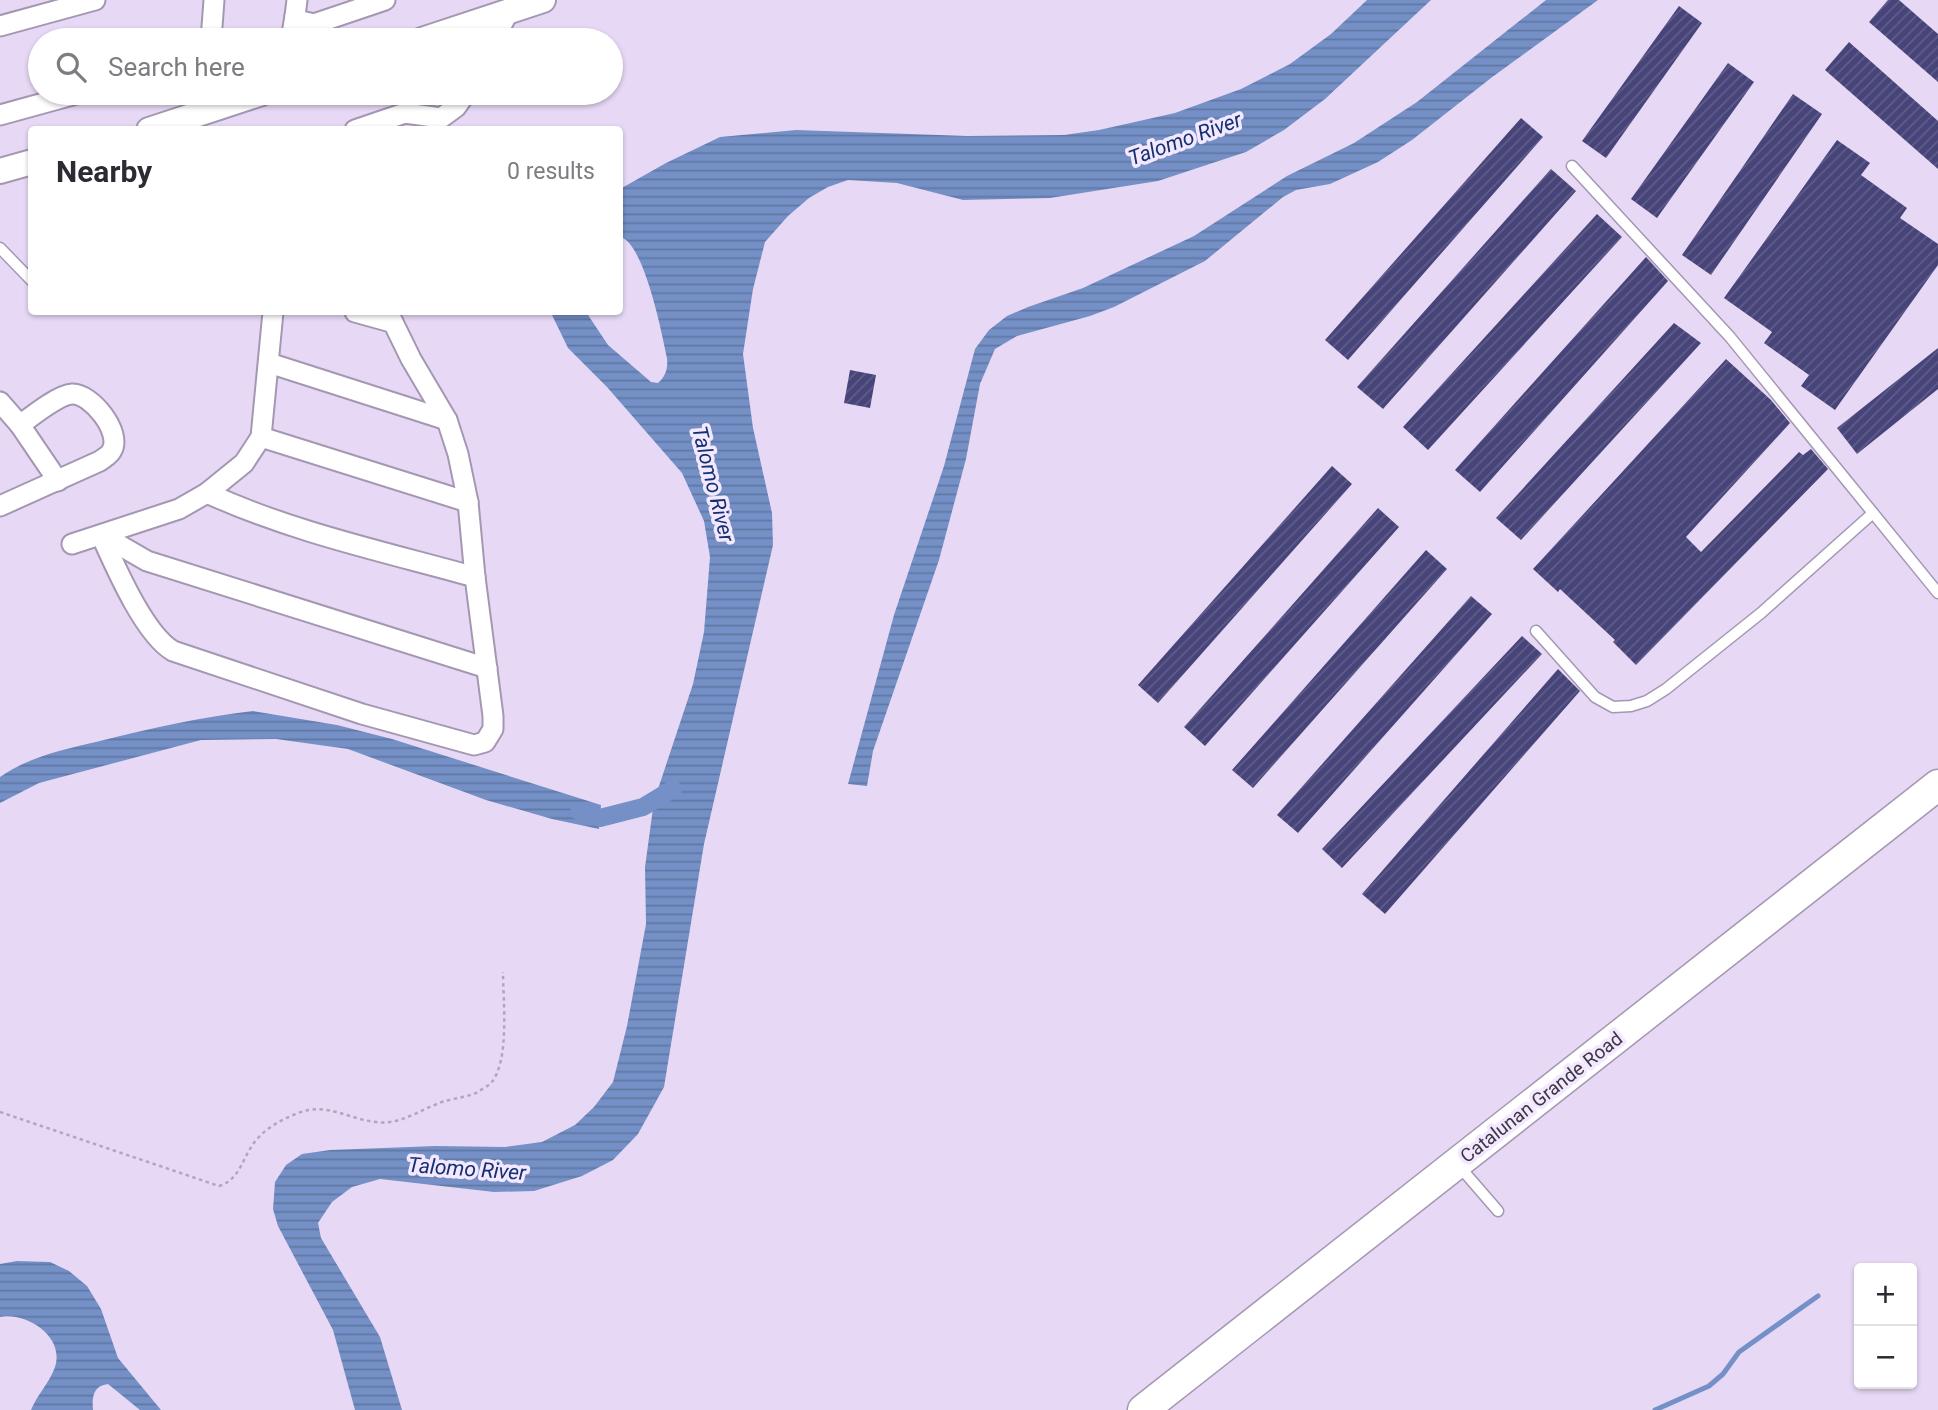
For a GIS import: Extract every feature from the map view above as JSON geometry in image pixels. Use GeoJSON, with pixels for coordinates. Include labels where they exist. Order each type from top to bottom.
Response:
{"type":"FeatureCollection","features":[{"type":"Feature","properties":{"kind":"main road","name":"Catalunan Grande Road"},"geometry":{"type":"LineString","coordinates":[[1143,1410],[1938,785]]}},
{"type":"Feature","properties":{"kind":"street"},"geometry":{"type":"LineString","coordinates":[[0,26],[96,0]]}},
{"type":"Feature","properties":{"kind":"street"},"geometry":{"type":"LineString","coordinates":[[212,28],[214,0]]}},
{"type":"Feature","properties":{"kind":"street"},"geometry":{"type":"LineString","coordinates":[[298,12],[314,24],[366,3],[385,0]]}},
{"type":"Feature","properties":{"kind":"street"},"geometry":{"type":"LineString","coordinates":[[459,28],[544,0]]}},
{"type":"Feature","properties":{"kind":"street"},"geometry":{"type":"LineString","coordinates":[[500,28],[509,12]]}},
{"type":"Feature","properties":{"kind":"street"},"geometry":{"type":"LineString","coordinates":[[0,115],[36,105]]}},
{"type":"Feature","properties":{"kind":"street"},"geometry":{"type":"LineString","coordinates":[[161,126],[225,105]]}},
{"type":"Feature","properties":{"kind":"street"},"geometry":{"type":"LineString","coordinates":[[392,123],[405,113],[441,118],[457,105]]}},
{"type":"Feature","properties":{"kind":"street"},"geometry":{"type":"LineString","coordinates":[[0,171],[28,163]]}},
{"type":"Feature","properties":{"kind":"street"},"geometry":{"type":"LineString","coordinates":[[72,544],[179,509],[207,494],[244,463],[261,437],[273,315]]}},
{"type":"Feature","properties":{"kind":"street"},"geometry":{"type":"LineString","coordinates":[[101,535],[127,591],[160,641],[173,651],[362,714],[474,745],[485,742],[493,729],[494,716],[474,577],[468,502],[458,454],[447,419],[389,316]]}},
{"type":"Feature","properties":{"kind":"street"},"geometry":{"type":"LineString","coordinates":[[269,363],[447,419]]}},
{"type":"Feature","properties":{"kind":"street"},"geometry":{"type":"LineString","coordinates":[[0,506],[100,461],[113,449],[112,431],[94,404],[73,394],[63,396],[20,425]]}},
{"type":"Feature","properties":{"kind":"street"},"geometry":{"type":"LineString","coordinates":[[0,402],[20,425],[58,481]]}},
{"type":"Feature","properties":{"kind":"street"},"geometry":{"type":"LineString","coordinates":[[261,437],[468,502]]}},
{"type":"Feature","properties":{"kind":"street"},"geometry":{"type":"LineString","coordinates":[[207,494],[338,540],[474,577]]}},
{"type":"Feature","properties":{"kind":"street"},"geometry":{"type":"LineString","coordinates":[[101,535],[147,561],[487,668]]}},
{"type":"Feature","properties":{"kind":"lane"},"geometry":{"type":"LineString","coordinates":[[1573,166],[1730,337],[1938,593]]}},
{"type":"Feature","properties":{"kind":"lane"},"geometry":{"type":"LineString","coordinates":[[0,248],[28,277]]}},
{"type":"Feature","properties":{"kind":"lane"},"geometry":{"type":"LineString","coordinates":[[1536,631],[1595,697],[1613,707],[1631,706],[1647,701],[1666,689],[1760,613],[1873,513]]}},
{"type":"Feature","properties":{"kind":"lane"},"geometry":{"type":"LineString","coordinates":[[1457,1163],[1499,1211]]}},
{"type":"Feature","properties":{"kind":"path"},"geometry":{"type":"LineString","coordinates":[[0,1112],[219,1186],[236,1178],[257,1139],[275,1124],[301,1112],[324,1108],[360,1120],[387,1123],[401,1120],[450,1099],[474,1094],[490,1084],[497,1072],[503,1034],[503,972]]}},
{"type":"Feature","properties":{"kind":"water","name":"Talomo River"},"geometry":{"type":"Polygon","coordinates":[[[1367,0],[1431,0],[1325,99],[1284,130],[1246,152],[1158,181],[1050,198],[963,200],[897,183],[848,180],[809,198],[788,216],[765,242],[753,289],[743,354],[753,428],[772,513],[773,545],[704,844],[664,1087],[638,1134],[613,1160],[582,1176],[534,1191],[494,1192],[380,1179],[352,1187],[332,1202],[318,1223],[321,1238],[380,1337],[402,1410],[355,1410],[333,1330],[278,1226],[273,1209],[275,1182],[286,1165],[302,1154],[330,1150],[436,1146],[505,1147],[542,1142],[575,1125],[594,1107],[613,1082],[627,1026],[646,924],[645,867],[654,801],[693,684],[704,632],[710,557],[704,521],[682,473],[607,387],[568,348],[552,315],[588,315],[608,345],[651,382],[658,383],[665,375],[667,358],[651,290],[637,255],[623,239],[623,187],[720,137],[796,130],[967,136],[1064,135],[1099,130],[1175,113],[1241,89],[1290,64],[1331,34],[1367,0]]]}},
{"type":"Feature","properties":{"kind":"water"},"geometry":{"type":"Polygon","coordinates":[[[1546,0],[1598,0],[1412,140],[1378,162],[1330,184],[1296,190],[1283,197],[1205,261],[1114,307],[1017,336],[995,349],[980,384],[966,459],[939,560],[873,751],[867,786],[848,784],[894,615],[944,466],[975,349],[989,330],[1007,316],[1083,288],[1194,236],[1287,176],[1354,143],[1417,102],[1546,0]]]}},
{"type":"Feature","properties":{"kind":"water"},"geometry":{"type":"Polygon","coordinates":[[[253,711],[337,725],[392,739],[601,805],[599,829],[486,800],[348,749],[276,739],[201,740],[39,783],[0,803],[0,777],[36,758],[157,727],[253,711]]]}},
{"type":"Feature","properties":{"kind":"water"},"geometry":{"type":"Polygon","coordinates":[[[17,1261],[50,1262],[69,1271],[87,1286],[101,1309],[118,1358],[161,1410],[140,1410],[108,1384],[96,1390],[93,1410],[31,1410],[53,1373],[57,1356],[49,1336],[41,1328],[21,1318],[0,1317],[0,1264],[17,1261]]]}},
{"type":"Feature","properties":{"kind":"building"},"geometry":{"type":"Polygon","coordinates":[[[1888,0],[1899,0],[1938,34],[1938,82],[1869,22],[1888,0]]]}},
{"type":"Feature","properties":{"kind":"building"},"geometry":{"type":"Polygon","coordinates":[[[1679,6],[1702,23],[1606,158],[1582,141],[1679,6]]]}},
{"type":"Feature","properties":{"kind":"building"},"geometry":{"type":"Polygon","coordinates":[[[1849,42],[1938,121],[1938,169],[1825,70],[1849,42]]]}},
{"type":"Feature","properties":{"kind":"building"},"geometry":{"type":"Polygon","coordinates":[[[1728,63],[1754,82],[1657,218],[1631,199],[1728,63]]]}},
{"type":"Feature","properties":{"kind":"building"},"geometry":{"type":"Polygon","coordinates":[[[1793,94],[1822,114],[1711,275],[1682,255],[1793,94]]]}},
{"type":"Feature","properties":{"kind":"building"},"geometry":{"type":"Polygon","coordinates":[[[1521,118],[1543,137],[1348,360],[1325,340],[1521,118]]]}},
{"type":"Feature","properties":{"kind":"building"},"geometry":{"type":"Polygon","coordinates":[[[1837,140],[1870,163],[1861,175],[1907,208],[1900,218],[1938,244],[1938,265],[1835,410],[1801,386],[1809,375],[1764,343],[1772,332],[1724,298],[1837,140]]]}},
{"type":"Feature","properties":{"kind":"building"},"geometry":{"type":"Polygon","coordinates":[[[1551,169],[1576,191],[1383,409],[1357,387],[1551,169]]]}},
{"type":"Feature","properties":{"kind":"building"},"geometry":{"type":"Polygon","coordinates":[[[1597,214],[1622,237],[1428,450],[1403,427],[1597,214]]]}},
{"type":"Feature","properties":{"kind":"building"},"geometry":{"type":"Polygon","coordinates":[[[1646,257],[1668,281],[1480,492],[1455,470],[1646,257]]]}},
{"type":"Feature","properties":{"kind":"building"},"geometry":{"type":"Polygon","coordinates":[[[1674,323],[1701,343],[1521,540],[1496,518],[1674,323]]]}},
{"type":"Feature","properties":{"kind":"building"},"geometry":{"type":"Polygon","coordinates":[[[1938,348],[1938,389],[1857,454],[1837,428],[1938,348]]]}},
{"type":"Feature","properties":{"kind":"building"},"geometry":{"type":"Polygon","coordinates":[[[1726,359],[1771,400],[1790,423],[1686,537],[1701,552],[1799,452],[1803,455],[1811,449],[1828,469],[1636,665],[1613,642],[1615,640],[1560,589],[1558,592],[1533,569],[1726,359]]]}},
{"type":"Feature","properties":{"kind":"building"},"geometry":{"type":"Polygon","coordinates":[[[850,370],[876,375],[870,408],[844,403],[850,370]]]}},
{"type":"Feature","properties":{"kind":"building"},"geometry":{"type":"Polygon","coordinates":[[[1332,466],[1352,484],[1158,703],[1138,685],[1332,466]]]}},
{"type":"Feature","properties":{"kind":"building"},"geometry":{"type":"Polygon","coordinates":[[[1378,508],[1399,527],[1205,746],[1184,727],[1378,508]]]}},
{"type":"Feature","properties":{"kind":"building"},"geometry":{"type":"Polygon","coordinates":[[[1426,550],[1447,569],[1253,788],[1232,770],[1426,550]]]}},
{"type":"Feature","properties":{"kind":"building"},"geometry":{"type":"Polygon","coordinates":[[[1471,596],[1492,614],[1298,833],[1277,815],[1471,596]]]}},
{"type":"Feature","properties":{"kind":"building"},"geometry":{"type":"Polygon","coordinates":[[[1522,636],[1542,654],[1342,868],[1322,849],[1522,636]]]}},
{"type":"Feature","properties":{"kind":"building"},"geometry":{"type":"Polygon","coordinates":[[[1558,669],[1580,691],[1385,914],[1362,894],[1558,669]]]}},
{"type":"Feature","properties":{"kind":"waterway"},"geometry":{"type":"LineString","coordinates":[[579,811],[600,818],[643,807],[673,789]]}},
{"type":"Feature","properties":{"kind":"waterway"},"geometry":{"type":"LineString","coordinates":[[1655,1410],[1709,1386],[1723,1374],[1739,1352],[1818,1296]]}}]}
